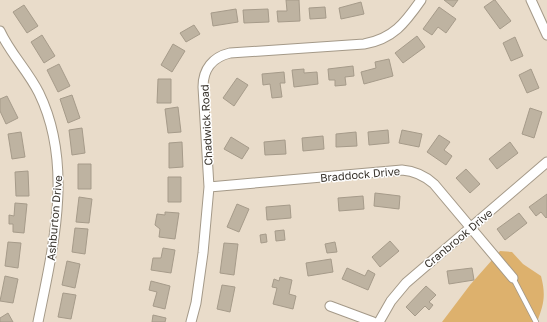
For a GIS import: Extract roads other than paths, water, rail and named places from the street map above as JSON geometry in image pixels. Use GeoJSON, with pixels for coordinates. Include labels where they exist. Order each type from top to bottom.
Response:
{"type":"FeatureCollection","features":[{"type":"Feature","properties":{"kind":"street","name":"Chadwick Road"},"geometry":{"type":"LineString","coordinates":[[191,322],[196,304],[203,253],[209,186],[203,81],[207,70],[214,61],[230,53],[370,43],[386,37],[401,27],[421,0]]}},
{"type":"Feature","properties":{"kind":"street"},"geometry":{"type":"LineString","coordinates":[[531,0],[547,35]]}},
{"type":"Feature","properties":{"kind":"street","name":"Ashburton Drive"},"geometry":{"type":"LineString","coordinates":[[0,31],[39,93],[50,126],[57,161],[58,190],[53,243],[38,322]]}},
{"type":"Feature","properties":{"kind":"street","name":"Cranbrook Drive"},"geometry":{"type":"LineString","coordinates":[[379,322],[391,302],[406,283],[547,162]]}},
{"type":"Feature","properties":{"kind":"street","name":"Braddock Drive"},"geometry":{"type":"LineString","coordinates":[[209,186],[408,170],[429,180],[513,278]]}},
{"type":"Feature","properties":{"kind":"street"},"geometry":{"type":"LineString","coordinates":[[330,306],[373,322]]}},
{"type":"Feature","properties":{"kind":"lane"},"geometry":{"type":"LineString","coordinates":[[513,278],[536,322]]}}]}
